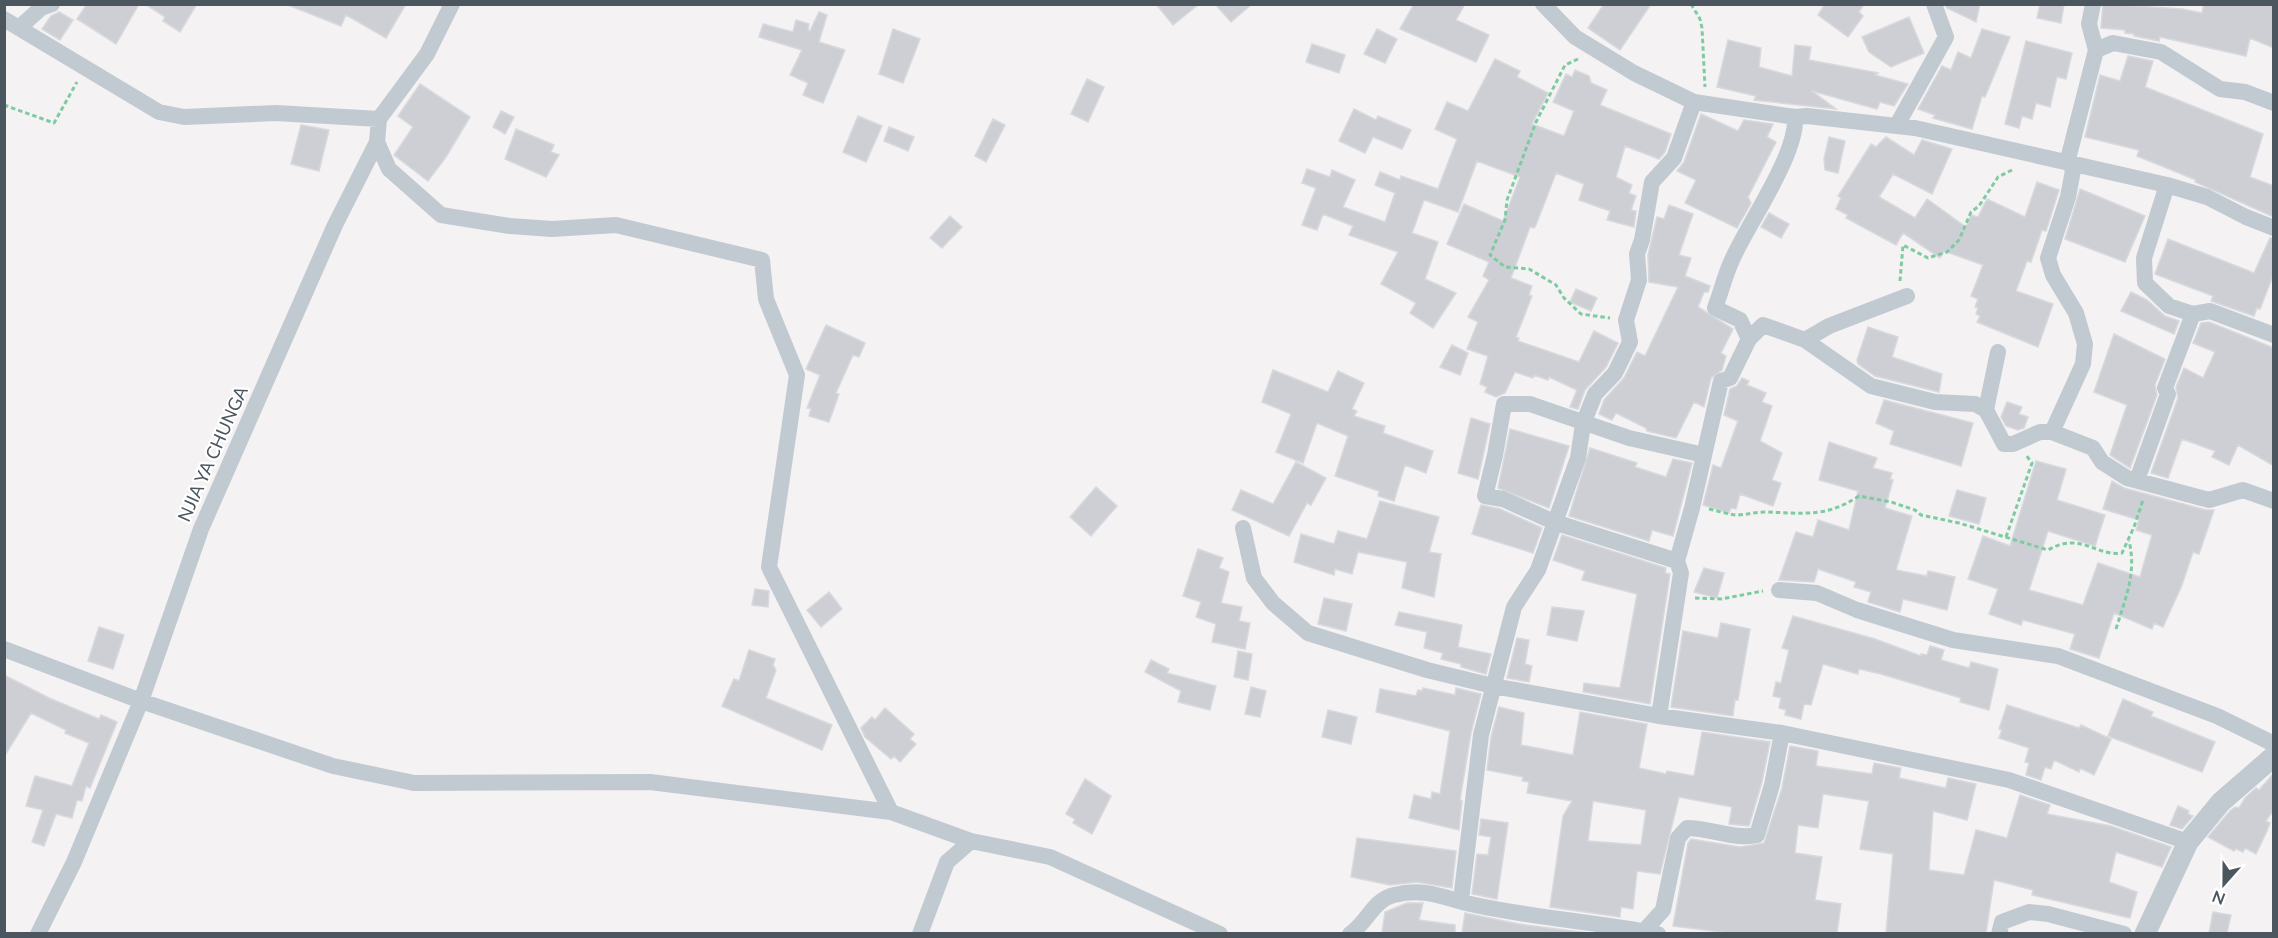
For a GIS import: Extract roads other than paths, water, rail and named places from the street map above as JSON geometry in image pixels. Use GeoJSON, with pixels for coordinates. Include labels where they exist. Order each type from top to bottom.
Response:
{"type":"FeatureCollection","features":[{"type":"Feature","properties":{"kind":"street"},"geometry":{"type":"LineString","coordinates":[[19,28],[42,8],[52,4]]}},
{"type":"Feature","properties":{"kind":"street"},"geometry":{"type":"LineString","coordinates":[[4,20],[159,112],[184,117],[276,113],[379,119],[427,54],[452,4]]}},
{"type":"Feature","properties":{"kind":"street"},"geometry":{"type":"LineString","coordinates":[[1543,4],[1575,37],[1595,50],[1634,73],[1695,101],[1795,117],[1807,116],[1897,125],[1996,146],[2047,160],[2167,185],[2207,197],[2274,228]]}},
{"type":"Feature","properties":{"kind":"street"},"geometry":{"type":"LineString","coordinates":[[1897,125],[1946,37],[1936,12],[1919,4]]}},
{"type":"Feature","properties":{"kind":"street"},"geometry":{"type":"LineString","coordinates":[[2052,432],[2083,364],[2085,344],[2076,314],[2053,275],[2048,258],[2068,197],[2070,164],[2096,50],[2089,24],[2093,4]]}},
{"type":"Feature","properties":{"kind":"street"},"geometry":{"type":"LineString","coordinates":[[2096,50],[2112,43],[2161,52],[2220,89],[2245,92],[2274,103]]}},
{"type":"Feature","properties":{"kind":"street"},"geometry":{"type":"LineString","coordinates":[[1461,900],[1480,735],[1514,607],[1538,570],[1578,458],[1583,424],[1595,394],[1615,374],[1630,342],[1626,320],[1639,280],[1637,254],[1642,240],[1652,182],[1674,158],[1695,101]]}},
{"type":"Feature","properties":{"kind":"street"},"geometry":{"type":"LineString","coordinates":[[1749,339],[1740,320],[1715,308],[1732,260],[1772,185],[1791,142],[1795,117]]}},
{"type":"Feature","properties":{"kind":"street","name":"NJIA YA CHUNGA"},"geometry":{"type":"LineString","coordinates":[[38,933],[74,862],[141,701],[201,529],[335,225],[377,142],[379,119]]}},
{"type":"Feature","properties":{"kind":"street"},"geometry":{"type":"LineString","coordinates":[[377,142],[389,169],[441,214],[552,229],[616,225],[762,260],[766,299],[797,375],[769,567],[891,812]]}},
{"type":"Feature","properties":{"kind":"street"},"geometry":{"type":"LineString","coordinates":[[2167,185],[2144,258],[2145,283],[2169,306],[2193,314],[2210,311],[2274,335]]}},
{"type":"Feature","properties":{"kind":"street"},"geometry":{"type":"LineString","coordinates":[[1805,340],[1828,326],[1902,297]]}},
{"type":"Feature","properties":{"kind":"street"},"geometry":{"type":"LineString","coordinates":[[2142,482],[2168,394],[2165,388],[2193,314]]}},
{"type":"Feature","properties":{"kind":"street"},"geometry":{"type":"LineString","coordinates":[[1659,716],[1682,573],[1677,561],[1692,508],[1721,381],[1730,378],[1749,339],[1763,325],[1805,340],[1871,386],[1935,402],[1975,404],[1986,410],[2004,444],[2013,444],[2040,432],[2052,432],[2093,447],[2102,462],[2127,478],[2209,500],[2243,490],[2274,501]]}},
{"type":"Feature","properties":{"kind":"street"},"geometry":{"type":"LineString","coordinates":[[1986,410],[1998,352]]}},
{"type":"Feature","properties":{"kind":"street"},"geometry":{"type":"LineString","coordinates":[[1677,561],[1554,522],[1503,499],[1485,496],[1504,404],[1530,404],[1583,424],[1643,442],[1704,455]]}},
{"type":"Feature","properties":{"kind":"street"},"geometry":{"type":"LineString","coordinates":[[1243,528],[1254,578],[1273,603],[1308,633],[1427,670],[1493,686],[1659,716],[1782,733],[2009,780],[2188,842]]}},
{"type":"Feature","properties":{"kind":"street"},"geometry":{"type":"LineString","coordinates":[[1779,590],[1816,593],[1857,610],[1953,640],[2058,656],[2217,716],[2274,744]]}},
{"type":"Feature","properties":{"kind":"street"},"geometry":{"type":"LineString","coordinates":[[4,649],[141,701],[333,766],[414,783],[650,782],[891,812],[971,841],[1050,857],[1220,933]]}},
{"type":"Feature","properties":{"kind":"street"},"geometry":{"type":"LineString","coordinates":[[1350,933],[1359,928],[1368,913],[1392,895],[1425,891],[1473,905],[1651,932],[1663,910],[1678,838],[1688,828],[1704,828],[1748,837],[1757,835],[1770,794],[1782,733]]}},
{"type":"Feature","properties":{"kind":"street"},"geometry":{"type":"LineString","coordinates":[[2145,933],[2188,842],[2221,802],[2274,756]]}},
{"type":"Feature","properties":{"kind":"street"},"geometry":{"type":"LineString","coordinates":[[920,933],[947,862],[971,841]]}},
{"type":"Feature","properties":{"kind":"street"},"geometry":{"type":"LineString","coordinates":[[1999,933],[2002,922],[2029,912],[2048,914],[2124,933]]}}]}
